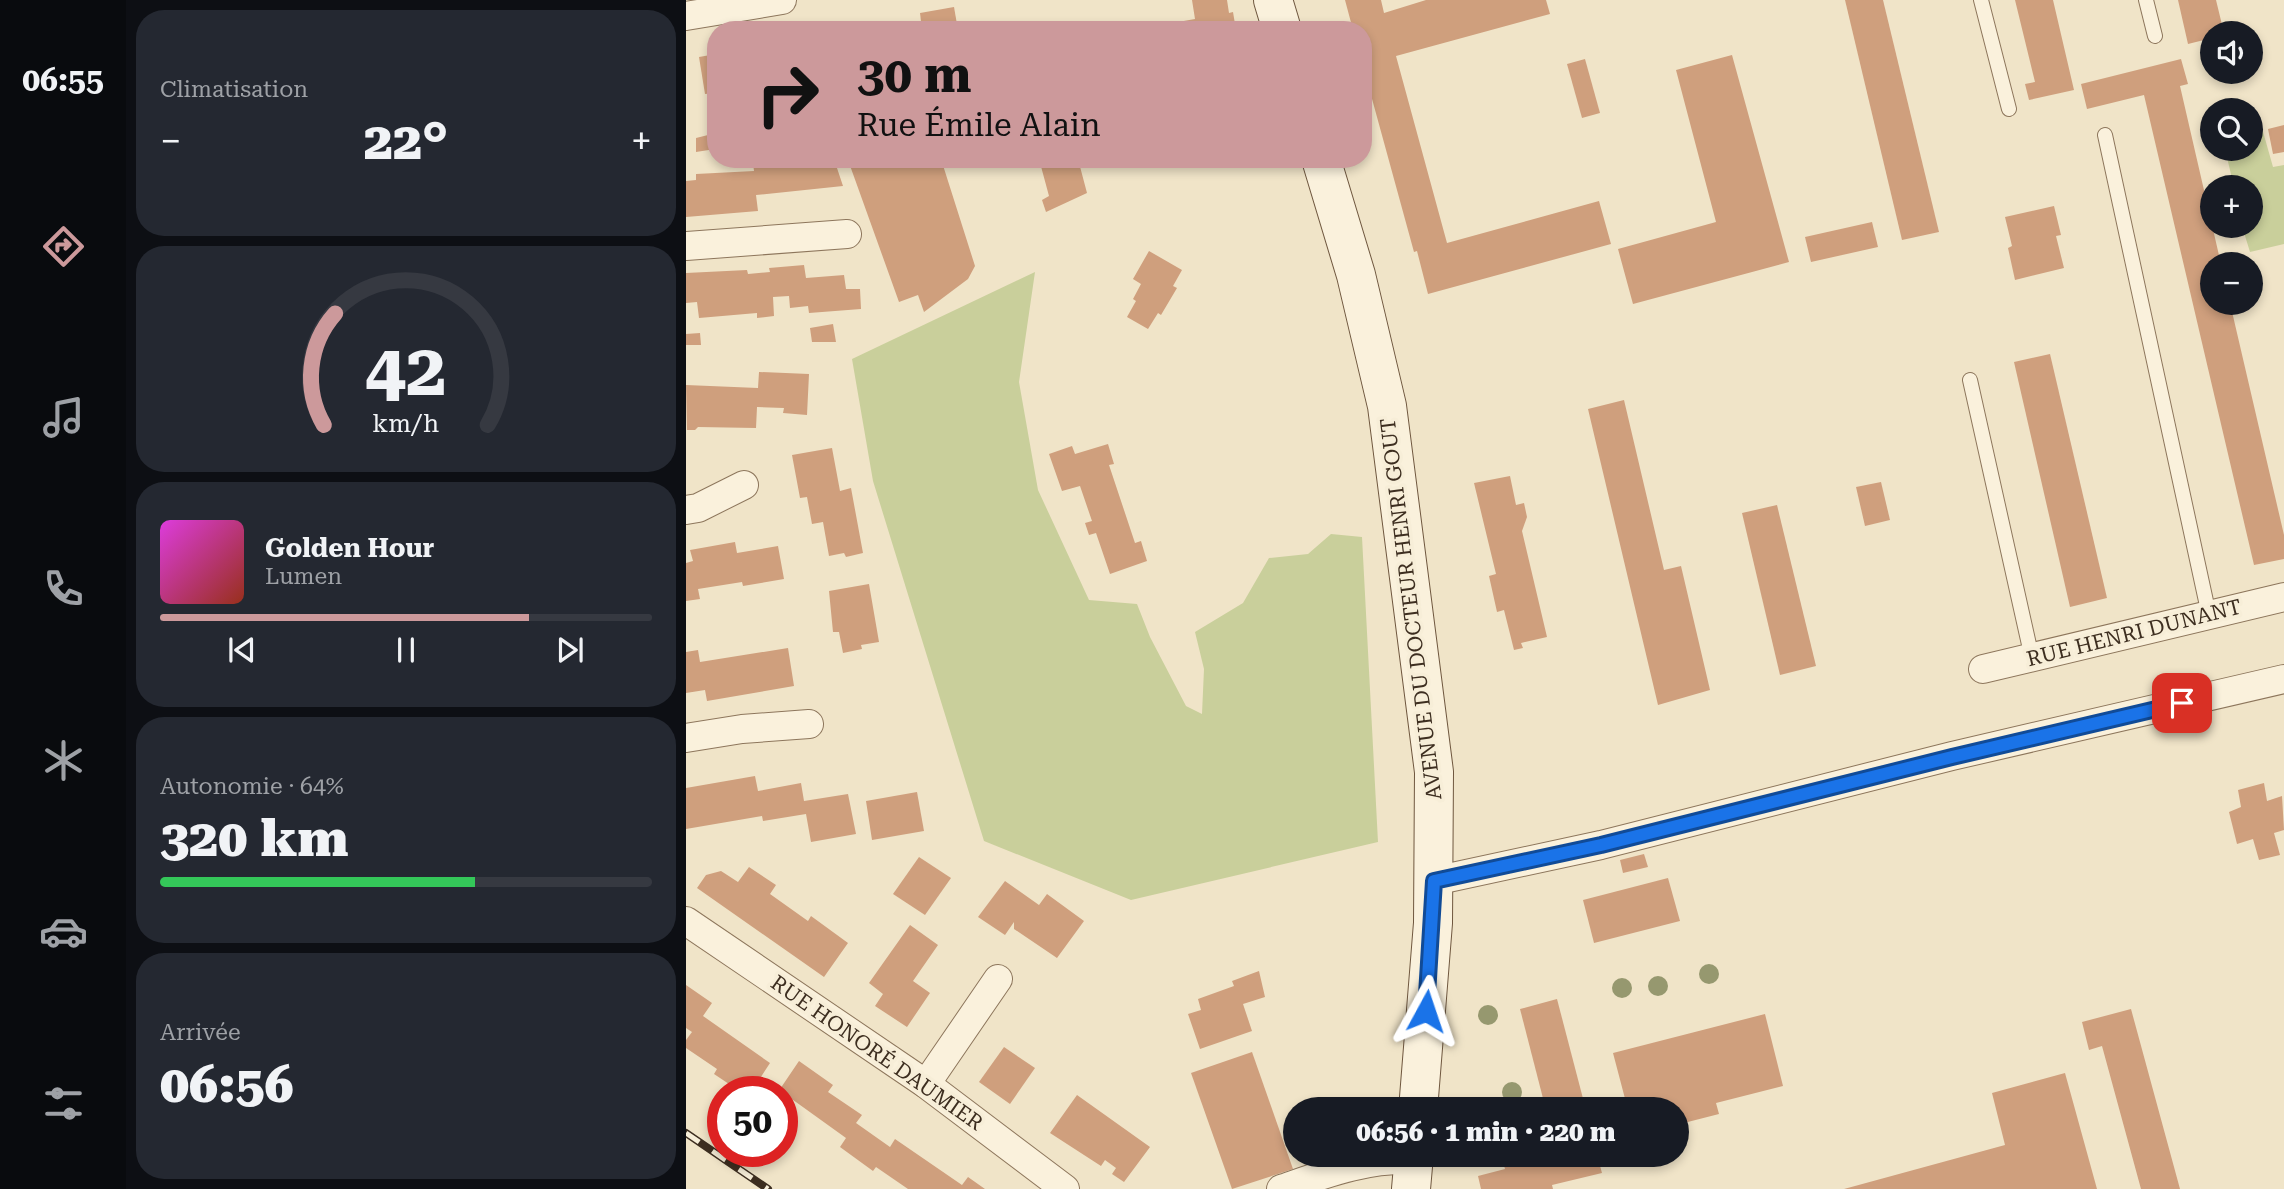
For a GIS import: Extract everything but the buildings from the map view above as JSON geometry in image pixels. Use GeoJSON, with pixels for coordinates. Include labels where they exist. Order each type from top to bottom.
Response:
{"type":"FeatureCollection","features":[{"type":"Feature","properties":{"kind":"main road"},"geometry":{"type":"LineString","coordinates":[[1273,0],[1279,21]]}},
{"type":"Feature","properties":{"kind":"main road","name":"AVENUE DU DOCTEUR HENRI GOUT"},"geometry":{"type":"LineString","coordinates":[[1324,168],[1356,275],[1387,406],[1434,772],[1434,881],[1419,1097]]}},
{"type":"Feature","properties":{"kind":"street"},"geometry":{"type":"LineString","coordinates":[[686,16],[782,0]]}},
{"type":"Feature","properties":{"kind":"street"},"geometry":{"type":"LineString","coordinates":[[686,246],[847,234]]}},
{"type":"Feature","properties":{"kind":"street"},"geometry":{"type":"LineString","coordinates":[[686,510],[698,508],[744,485]]}},
{"type":"Feature","properties":{"kind":"street","name":"RUE HENRI DUNANT"},"geometry":{"type":"LineString","coordinates":[[1983,669],[2284,597]]}},
{"type":"Feature","properties":{"kind":"street"},"geometry":{"type":"LineString","coordinates":[[1434,881],[1601,845],[1952,757],[2284,679]]}},
{"type":"Feature","properties":{"kind":"street"},"geometry":{"type":"LineString","coordinates":[[686,738],[742,729],[809,724]]}},
{"type":"Feature","properties":{"kind":"street","name":"RUE HONORÉ DAUMIER"},"geometry":{"type":"LineString","coordinates":[[686,921],[926,1084],[1065,1189]]}},
{"type":"Feature","properties":{"kind":"street"},"geometry":{"type":"LineString","coordinates":[[926,1084],[998,979]]}},
{"type":"Feature","properties":{"kind":"street"},"geometry":{"type":"LineString","coordinates":[[1280,1189],[1350,1166],[1384,1159],[1413,1168]]}},
{"type":"Feature","properties":{"kind":"lane"},"geometry":{"type":"LineString","coordinates":[[1981,0],[2009,109]]}},
{"type":"Feature","properties":{"kind":"lane"},"geometry":{"type":"LineString","coordinates":[[2146,0],[2155,36]]}},
{"type":"Feature","properties":{"kind":"lane"},"geometry":{"type":"LineString","coordinates":[[2105,135],[2209,615]]}},
{"type":"Feature","properties":{"kind":"lane"},"geometry":{"type":"LineString","coordinates":[[1970,380],[2032,657]]}},
{"type":"Feature","properties":{"kind":"green space"},"geometry":{"type":"Polygon","coordinates":[[[2263,132],[2273,167],[2284,165],[2284,244],[2250,252],[2246,238],[2263,238],[2263,175],[2231,175],[2228,161],[2263,161],[2263,132]]]}},
{"type":"Feature","properties":{"kind":"green space"},"geometry":{"type":"Polygon","coordinates":[[[1035,272],[1019,382],[1038,490],[1089,600],[1137,604],[1150,637],[1186,706],[1202,714],[1204,669],[1195,632],[1243,603],[1269,558],[1308,554],[1331,534],[1362,537],[1378,842],[1131,900],[984,841],[873,481],[852,359],[1035,272]]]}},
{"type":"Feature","properties":{"kind":"railway"},"geometry":{"type":"LineString","coordinates":[[686,1133],[768,1189]]}},
{"type":"Feature","properties":{"kind":"route"},"geometry":{"type":"LineString","coordinates":[[1426,1011],[1434,881],[1601,845],[1952,757],[2182,703]]}}]}
